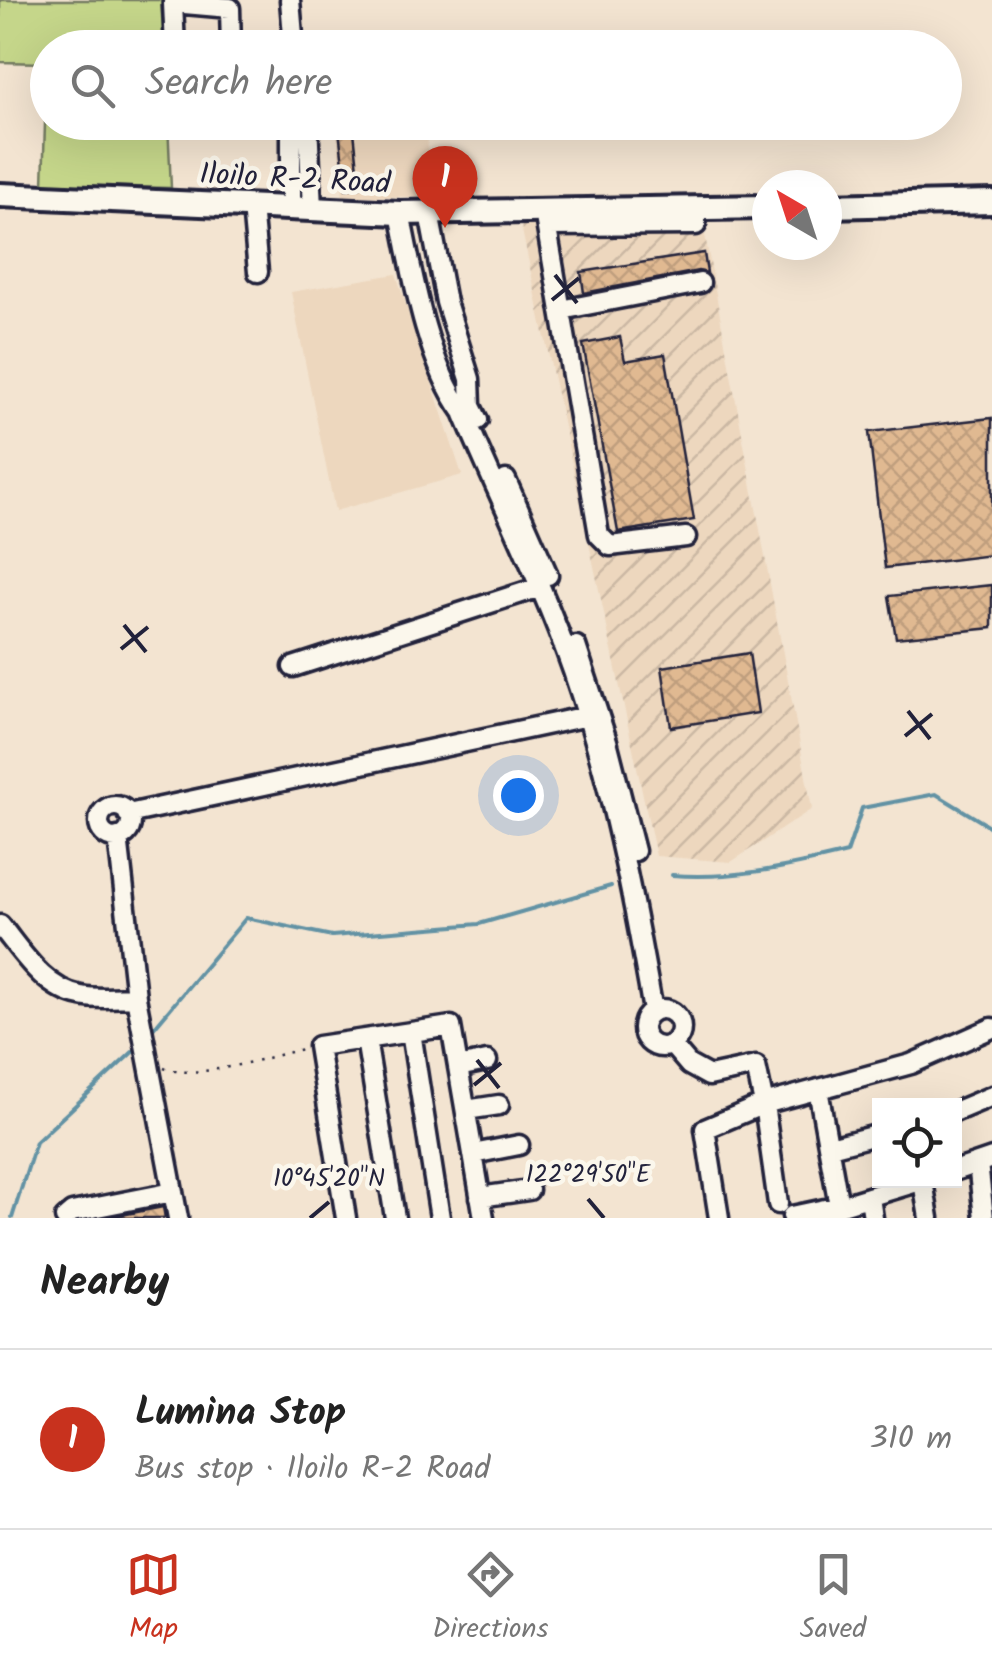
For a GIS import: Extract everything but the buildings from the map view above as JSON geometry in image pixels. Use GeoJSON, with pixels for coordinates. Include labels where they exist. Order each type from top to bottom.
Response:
{"type":"FeatureCollection","features":[{"type":"Feature","properties":{"kind":"main road","name":"Iloilo R-2 Road"},"geometry":{"type":"LineString","coordinates":[[0,194],[545,219],[752,207]]}},
{"type":"Feature","properties":{"kind":"main road"},"geometry":{"type":"LineString","coordinates":[[842,206],[992,202]]}},
{"type":"Feature","properties":{"kind":"street"},"geometry":{"type":"LineString","coordinates":[[290,0],[292,30]]}},
{"type":"Feature","properties":{"kind":"street"},"geometry":{"type":"LineString","coordinates":[[175,30],[173,3],[230,8],[231,30]]}},
{"type":"Feature","properties":{"kind":"street"},"geometry":{"type":"LineString","coordinates":[[294,140],[302,208]]}},
{"type":"Feature","properties":{"kind":"street"},"geometry":{"type":"LineString","coordinates":[[302,208],[307,140]]}},
{"type":"Feature","properties":{"kind":"street"},"geometry":{"type":"LineString","coordinates":[[252,206],[258,272]]}},
{"type":"Feature","properties":{"kind":"street"},"geometry":{"type":"LineString","coordinates":[[400,213],[409,260],[446,386],[487,455],[579,670],[622,817],[659,1010]]}},
{"type":"Feature","properties":{"kind":"street"},"geometry":{"type":"LineString","coordinates":[[429,213],[446,302],[470,379],[471,406],[487,455]]}},
{"type":"Feature","properties":{"kind":"street"},"geometry":{"type":"LineString","coordinates":[[545,219],[599,535],[610,546],[686,537]]}},
{"type":"Feature","properties":{"kind":"street"},"geometry":{"type":"LineString","coordinates":[[409,260],[425,263],[438,254]]}},
{"type":"Feature","properties":{"kind":"street"},"geometry":{"type":"LineString","coordinates":[[561,310],[700,283]]}},
{"type":"Feature","properties":{"kind":"street"},"geometry":{"type":"LineString","coordinates":[[422,308],[446,302]]}},
{"type":"Feature","properties":{"kind":"street"},"geometry":{"type":"LineString","coordinates":[[446,386],[470,379]]}},
{"type":"Feature","properties":{"kind":"street"},"geometry":{"type":"LineString","coordinates":[[293,667],[547,593]]}},
{"type":"Feature","properties":{"kind":"street"},"geometry":{"type":"LineString","coordinates":[[118,838],[102,831],[102,814],[113,807],[128,814],[593,715]]}},
{"type":"Feature","properties":{"kind":"street"},"geometry":{"type":"LineString","coordinates":[[118,838],[128,830],[128,814]]}},
{"type":"Feature","properties":{"kind":"street"},"geometry":{"type":"LineString","coordinates":[[118,838],[136,997],[178,1218]]}},
{"type":"Feature","properties":{"kind":"street"},"geometry":{"type":"LineString","coordinates":[[0,925],[44,978],[66,991],[83,997],[136,997]]}},
{"type":"Feature","properties":{"kind":"street"},"geometry":{"type":"LineString","coordinates":[[659,1010],[680,1021],[680,1034],[672,1045]]}},
{"type":"Feature","properties":{"kind":"street"},"geometry":{"type":"LineString","coordinates":[[659,1010],[644,1020],[645,1038],[654,1046],[672,1045]]}},
{"type":"Feature","properties":{"kind":"street"},"geometry":{"type":"LineString","coordinates":[[346,1218],[318,1046],[452,1026],[484,1218]]}},
{"type":"Feature","properties":{"kind":"street"},"geometry":{"type":"LineString","coordinates":[[719,1218],[705,1130],[764,1104],[911,1064],[992,1028]]}},
{"type":"Feature","properties":{"kind":"street"},"geometry":{"type":"LineString","coordinates":[[411,1032],[440,1218]]}},
{"type":"Feature","properties":{"kind":"street"},"geometry":{"type":"LineString","coordinates":[[366,1039],[395,1218]]}},
{"type":"Feature","properties":{"kind":"street"},"geometry":{"type":"LineString","coordinates":[[672,1045],[689,1065],[709,1076],[756,1066],[788,1213]]}},
{"type":"Feature","properties":{"kind":"street"},"geometry":{"type":"LineString","coordinates":[[458,1067],[488,1061]]}},
{"type":"Feature","properties":{"kind":"street"},"geometry":{"type":"LineString","coordinates":[[818,1089],[839,1206]]}},
{"type":"Feature","properties":{"kind":"street"},"geometry":{"type":"LineString","coordinates":[[962,1109],[992,1096]]}},
{"type":"Feature","properties":{"kind":"street"},"geometry":{"type":"LineString","coordinates":[[466,1110],[499,1104]]}},
{"type":"Feature","properties":{"kind":"street"},"geometry":{"type":"LineString","coordinates":[[830,1148],[872,1136]]}},
{"type":"Feature","properties":{"kind":"street"},"geometry":{"type":"LineString","coordinates":[[473,1154],[519,1145]]}},
{"type":"Feature","properties":{"kind":"street"},"geometry":{"type":"LineString","coordinates":[[984,1218],[985,1161]]}},
{"type":"Feature","properties":{"kind":"street"},"geometry":{"type":"LineString","coordinates":[[764,1218],[769,1207],[788,1213],[839,1206],[900,1188]]}},
{"type":"Feature","properties":{"kind":"street"},"geometry":{"type":"LineString","coordinates":[[925,1188],[928,1218]]}},
{"type":"Feature","properties":{"kind":"street"},"geometry":{"type":"LineString","coordinates":[[480,1197],[529,1190]]}},
{"type":"Feature","properties":{"kind":"street"},"geometry":{"type":"LineString","coordinates":[[65,1218],[72,1212],[173,1192]]}},
{"type":"Feature","properties":{"kind":"street"},"geometry":{"type":"LineString","coordinates":[[870,1197],[873,1218]]}},
{"type":"Feature","properties":{"kind":"path"},"geometry":{"type":"LineString","coordinates":[[147,1062],[176,1073],[318,1046]]}},
{"type":"Feature","properties":{"kind":"shaded area"},"geometry":{"type":"Polygon","coordinates":[[[338,140],[428,140],[427,197],[343,196],[338,140]]]}},
{"type":"Feature","properties":{"kind":"shaded area"},"geometry":{"type":"Polygon","coordinates":[[[702,219],[812,809],[731,862],[656,856],[520,221],[702,219]]]}},
{"type":"Feature","properties":{"kind":"shaded area"},"geometry":{"type":"Polygon","coordinates":[[[396,274],[462,475],[335,511],[291,292],[396,274]]]}},
{"type":"Feature","properties":{"kind":"green space"},"geometry":{"type":"Polygon","coordinates":[[[0,0],[161,0],[163,30],[30,30],[30,63],[0,62],[0,0]]]}},
{"type":"Feature","properties":{"kind":"green space"},"geometry":{"type":"Polygon","coordinates":[[[44,140],[169,140],[171,188],[43,185],[44,140]]]}},
{"type":"Feature","properties":{"kind":"waterway"},"geometry":{"type":"LineString","coordinates":[[672,875],[738,874],[847,853],[862,808],[936,794],[992,828]]}},
{"type":"Feature","properties":{"kind":"waterway"},"geometry":{"type":"LineString","coordinates":[[148,1035],[246,918],[332,936],[479,924],[611,886]]}},
{"type":"Feature","properties":{"kind":"waterway"},"geometry":{"type":"LineString","coordinates":[[12,1218],[36,1142],[139,1046]]}},
{"type":"Feature","properties":{"kind":"place","name":"Lumina Stop"},"geometry":{"type":"Point","coordinates":[445,228]}}]}
